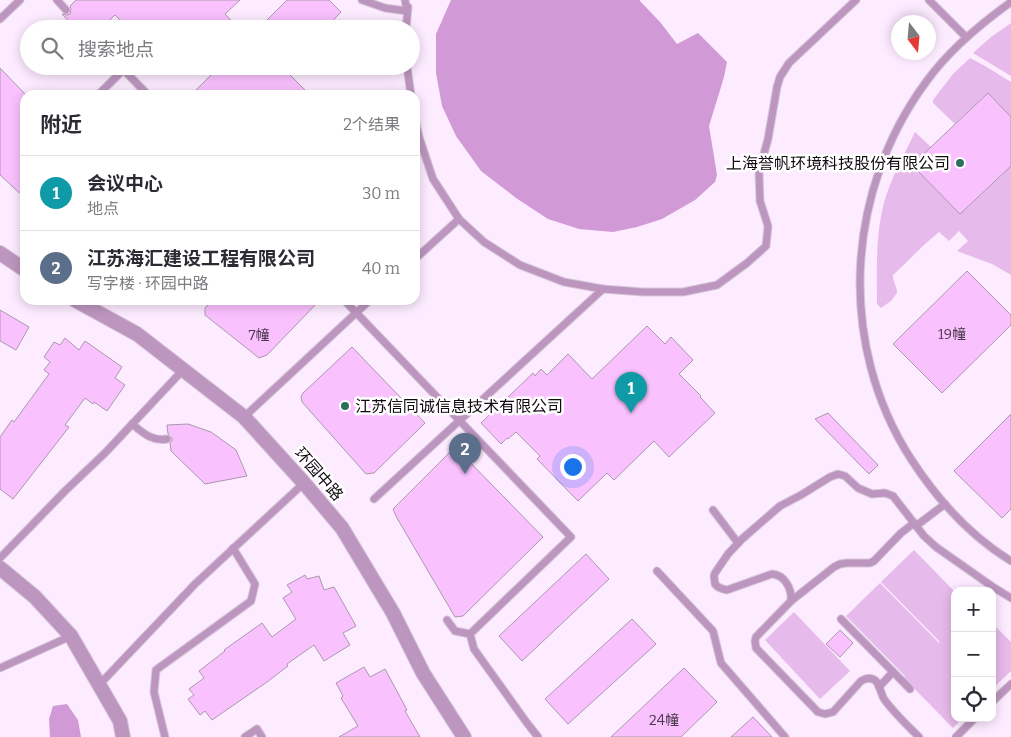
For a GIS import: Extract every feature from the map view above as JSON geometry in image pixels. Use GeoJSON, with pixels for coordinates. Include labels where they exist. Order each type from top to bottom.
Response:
{"type":"FeatureCollection","features":[{"type":"Feature","properties":{"kind":"street"},"geometry":{"type":"LineString","coordinates":[[0,253],[20,267]]}},
{"type":"Feature","properties":{"kind":"street","name":"环园中路"},"geometry":{"type":"LineString","coordinates":[[84,305],[137,334],[244,417],[304,483],[342,528],[393,613],[423,673],[464,737]]}},
{"type":"Feature","properties":{"kind":"street"},"geometry":{"type":"LineString","coordinates":[[0,568],[35,597],[71,636],[120,721],[123,737]]}},
{"type":"Feature","properties":{"kind":"lane"},"geometry":{"type":"LineString","coordinates":[[0,19],[20,0]]}},
{"type":"Feature","properties":{"kind":"lane"},"geometry":{"type":"LineString","coordinates":[[56,0],[66,10]]}},
{"type":"Feature","properties":{"kind":"lane"},"geometry":{"type":"LineString","coordinates":[[362,0],[385,8],[407,11]]}},
{"type":"Feature","properties":{"kind":"lane"},"geometry":{"type":"LineString","coordinates":[[405,0],[407,11]]}},
{"type":"Feature","properties":{"kind":"lane"},"geometry":{"type":"LineString","coordinates":[[406,20],[409,0]]}},
{"type":"Feature","properties":{"kind":"lane"},"geometry":{"type":"LineString","coordinates":[[420,140],[433,179],[459,218],[484,242],[520,264],[564,282],[603,289],[683,292],[717,285],[748,263],[766,246],[768,226],[760,201],[759,172],[768,139],[780,77],[789,63],[856,0]]}},
{"type":"Feature","properties":{"kind":"lane"},"geometry":{"type":"LineString","coordinates":[[929,0],[966,37]]}},
{"type":"Feature","properties":{"kind":"lane"},"geometry":{"type":"LineString","coordinates":[[1011,2],[989,17],[966,37],[931,76],[909,107],[882,160],[873,189],[861,248],[860,278],[864,338],[880,396],[891,424],[922,476],[944,504],[983,541],[1011,561]]}},
{"type":"Feature","properties":{"kind":"lane"},"geometry":{"type":"LineString","coordinates":[[102,90],[116,75]]}},
{"type":"Feature","properties":{"kind":"lane"},"geometry":{"type":"LineString","coordinates":[[129,75],[143,90]]}},
{"type":"Feature","properties":{"kind":"lane"},"geometry":{"type":"LineString","coordinates":[[408,75],[410,90]]}},
{"type":"Feature","properties":{"kind":"lane"},"geometry":{"type":"LineString","coordinates":[[420,254],[459,218]]}},
{"type":"Feature","properties":{"kind":"lane"},"geometry":{"type":"LineString","coordinates":[[374,499],[603,289]]}},
{"type":"Feature","properties":{"kind":"lane"},"geometry":{"type":"LineString","coordinates":[[349,305],[571,537],[470,634]]}},
{"type":"Feature","properties":{"kind":"lane"},"geometry":{"type":"LineString","coordinates":[[244,417],[365,305]]}},
{"type":"Feature","properties":{"kind":"lane"},"geometry":{"type":"LineString","coordinates":[[0,558],[105,453],[183,370]]}},
{"type":"Feature","properties":{"kind":"lane"},"geometry":{"type":"LineString","coordinates":[[132,424],[153,439],[168,439]]}},
{"type":"Feature","properties":{"kind":"lane"},"geometry":{"type":"LineString","coordinates":[[791,602],[792,596],[788,585],[777,574],[767,575],[727,590],[718,587],[714,580],[715,572],[738,543],[780,506],[838,474],[845,476],[858,488],[872,494],[893,496],[924,536],[936,547],[1011,598]]}},
{"type":"Feature","properties":{"kind":"lane"},"geometry":{"type":"LineString","coordinates":[[99,685],[195,584],[304,483]]}},
{"type":"Feature","properties":{"kind":"lane"},"geometry":{"type":"LineString","coordinates":[[919,737],[895,713],[883,697],[875,680],[869,678],[861,680],[833,712],[825,714],[818,712],[756,648],[755,640],[791,602],[834,567],[840,564],[870,563],[874,561],[901,533],[944,504]]}},
{"type":"Feature","properties":{"kind":"lane"},"geometry":{"type":"LineString","coordinates":[[713,510],[738,543]]}},
{"type":"Feature","properties":{"kind":"lane"},"geometry":{"type":"LineString","coordinates":[[165,737],[154,692],[156,670],[251,601],[255,584],[233,548]]}},
{"type":"Feature","properties":{"kind":"lane"},"geometry":{"type":"LineString","coordinates":[[658,571],[713,631],[721,664],[785,737]]}},
{"type":"Feature","properties":{"kind":"lane"},"geometry":{"type":"LineString","coordinates":[[841,619],[910,689]]}},
{"type":"Feature","properties":{"kind":"lane"},"geometry":{"type":"LineString","coordinates":[[447,620],[455,631],[470,634]]}},
{"type":"Feature","properties":{"kind":"lane"},"geometry":{"type":"LineString","coordinates":[[470,634],[474,649],[538,737]]}},
{"type":"Feature","properties":{"kind":"lane"},"geometry":{"type":"LineString","coordinates":[[0,668],[71,636]]}},
{"type":"Feature","properties":{"kind":"lane"},"geometry":{"type":"LineString","coordinates":[[879,687],[893,672]]}},
{"type":"Feature","properties":{"kind":"lane"},"geometry":{"type":"LineString","coordinates":[[996,698],[1011,684]]}},
{"type":"Feature","properties":{"kind":"lane"},"geometry":{"type":"LineString","coordinates":[[956,737],[971,722]]}},
{"type":"Feature","properties":{"kind":"lane"},"geometry":{"type":"LineString","coordinates":[[245,737],[257,729],[262,737]]}},
{"type":"Feature","properties":{"kind":"shaded area"},"geometry":{"type":"Polygon","coordinates":[[[451,0],[640,0],[677,44],[698,33],[727,62],[709,126],[717,175],[715,182],[695,200],[662,219],[613,232],[579,229],[548,219],[516,198],[481,171],[456,136],[442,106],[436,73],[436,34],[451,0]]]}},
{"type":"Feature","properties":{"kind":"shaded area"},"geometry":{"type":"Polygon","coordinates":[[[1011,23],[1011,76],[973,53],[1011,23]]]}},
{"type":"Feature","properties":{"kind":"shaded area"},"geometry":{"type":"Polygon","coordinates":[[[970,58],[1011,82],[1011,117],[988,93],[955,124],[933,103],[933,100],[953,74],[970,58]]]}},
{"type":"Feature","properties":{"kind":"shaded area"},"geometry":{"type":"Polygon","coordinates":[[[915,132],[931,147],[912,165],[960,214],[1011,166],[1011,275],[992,264],[957,251],[968,241],[959,231],[949,241],[939,232],[893,275],[897,293],[891,301],[881,308],[877,304],[877,263],[882,209],[892,179],[915,132]]]}},
{"type":"Feature","properties":{"kind":"shaded area"},"geometry":{"type":"Polygon","coordinates":[[[914,550],[951,588],[951,722],[959,722],[953,728],[846,616],[880,583],[939,643],[881,582],[914,550]]]}},
{"type":"Feature","properties":{"kind":"shaded area"},"geometry":{"type":"Polygon","coordinates":[[[794,612],[850,671],[820,699],[765,640],[794,612]]]}},
{"type":"Feature","properties":{"kind":"shaded area"},"geometry":{"type":"Polygon","coordinates":[[[996,627],[1011,642],[1011,671],[996,685],[996,627]]]}},
{"type":"Feature","properties":{"kind":"shaded area"},"geometry":{"type":"Polygon","coordinates":[[[67,704],[78,720],[81,737],[50,737],[49,719],[53,706],[67,704]]]}},
{"type":"Feature","properties":{"kind":"building"},"geometry":{"type":"Polygon","coordinates":[[[76,0],[240,0],[225,14],[231,20],[120,20],[115,15],[110,20],[68,20],[62,14],[70,14],[70,6],[76,0]]]}},
{"type":"Feature","properties":{"kind":"building"},"geometry":{"type":"Polygon","coordinates":[[[287,0],[329,0],[341,12],[333,20],[267,20],[287,0]]]}},
{"type":"Feature","properties":{"kind":"building"},"geometry":{"type":"Polygon","coordinates":[[[0,68],[21,90],[20,193],[0,175],[0,68]]]}},
{"type":"Feature","properties":{"kind":"building"},"geometry":{"type":"Polygon","coordinates":[[[211,75],[290,75],[305,90],[196,90],[211,75]]]}},
{"type":"Feature","properties":{"kind":"building"},"geometry":{"type":"Polygon","coordinates":[[[988,93],[1011,117],[1011,166],[960,214],[912,165],[988,93]]]}},
{"type":"Feature","properties":{"kind":"building"},"geometry":{"type":"Polygon","coordinates":[[[967,271],[1011,315],[1011,325],[942,393],[893,344],[967,271]]]}},
{"type":"Feature","properties":{"kind":"building"},"geometry":{"type":"Polygon","coordinates":[[[208,305],[315,305],[267,355],[259,358],[205,315],[205,308],[208,305]]]}},
{"type":"Feature","properties":{"kind":"building"},"geometry":{"type":"Polygon","coordinates":[[[0,310],[29,327],[16,350],[0,341],[0,310]]]}},
{"type":"Feature","properties":{"kind":"building"},"geometry":{"type":"Polygon","coordinates":[[[647,326],[665,344],[671,337],[693,360],[679,374],[715,413],[669,457],[654,441],[614,480],[607,473],[578,501],[537,459],[540,456],[516,432],[501,444],[481,423],[533,373],[535,376],[541,369],[547,375],[568,354],[592,379],[647,326]]]}},
{"type":"Feature","properties":{"kind":"building"},"geometry":{"type":"Polygon","coordinates":[[[65,338],[79,350],[85,341],[122,367],[115,378],[125,385],[107,411],[85,398],[65,425],[69,427],[13,499],[0,489],[0,437],[12,420],[14,422],[49,374],[44,370],[50,362],[44,357],[54,342],[60,345],[65,338]]]}},
{"type":"Feature","properties":{"kind":"building"},"geometry":{"type":"Polygon","coordinates":[[[352,347],[425,423],[374,473],[366,474],[302,402],[301,397],[352,347]]]}},
{"type":"Feature","properties":{"kind":"building"},"geometry":{"type":"Polygon","coordinates":[[[828,413],[878,465],[869,474],[815,419],[828,413]]]}},
{"type":"Feature","properties":{"kind":"building"},"geometry":{"type":"Polygon","coordinates":[[[1011,414],[1011,509],[1002,518],[954,471],[1011,414]]]}},
{"type":"Feature","properties":{"kind":"building"},"geometry":{"type":"Polygon","coordinates":[[[188,424],[211,432],[236,450],[247,476],[205,484],[171,451],[170,443],[172,438],[168,434],[167,425],[188,424]]]}},
{"type":"Feature","properties":{"kind":"building"},"geometry":{"type":"Polygon","coordinates":[[[455,447],[543,537],[463,616],[455,617],[393,509],[455,447]]]}},
{"type":"Feature","properties":{"kind":"building"},"geometry":{"type":"Polygon","coordinates":[[[586,554],[609,579],[522,661],[499,636],[586,554]]]}},
{"type":"Feature","properties":{"kind":"building"},"geometry":{"type":"Polygon","coordinates":[[[305,575],[307,579],[319,576],[324,590],[334,587],[356,626],[343,633],[350,645],[324,661],[314,645],[287,664],[288,666],[267,682],[212,720],[205,711],[200,715],[188,699],[194,695],[189,689],[204,678],[199,671],[224,650],[262,623],[272,637],[296,619],[283,598],[292,592],[287,585],[305,575]]]}},
{"type":"Feature","properties":{"kind":"building"},"geometry":{"type":"Polygon","coordinates":[[[632,619],[656,644],[568,724],[545,699],[632,619]]]}},
{"type":"Feature","properties":{"kind":"building"},"geometry":{"type":"Polygon","coordinates":[[[840,630],[853,643],[840,657],[826,644],[840,630]]]}},
{"type":"Feature","properties":{"kind":"building"},"geometry":{"type":"Polygon","coordinates":[[[364,667],[370,677],[385,669],[420,737],[339,737],[358,726],[341,698],[343,696],[336,683],[364,667]]]}},
{"type":"Feature","properties":{"kind":"building"},"geometry":{"type":"Polygon","coordinates":[[[684,668],[717,702],[681,737],[611,737],[684,668]]]}},
{"type":"Feature","properties":{"kind":"building"},"geometry":{"type":"Polygon","coordinates":[[[753,717],[772,737],[731,737],[753,717]]]}},
{"type":"Feature","properties":{"kind":"place","name":"上海誉帆环境科技股份有限公司"},"geometry":{"type":"Point","coordinates":[960,163]}},
{"type":"Feature","properties":{"kind":"place","name":"江苏信同诚信息技术有限公司"},"geometry":{"type":"Point","coordinates":[345,406]}},
{"type":"Feature","properties":{"kind":"place","name":"会议中心"},"geometry":{"type":"Point","coordinates":[631,413]}},
{"type":"Feature","properties":{"kind":"place","name":"江苏海汇建设工程有限公司"},"geometry":{"type":"Point","coordinates":[465,474]}}]}
